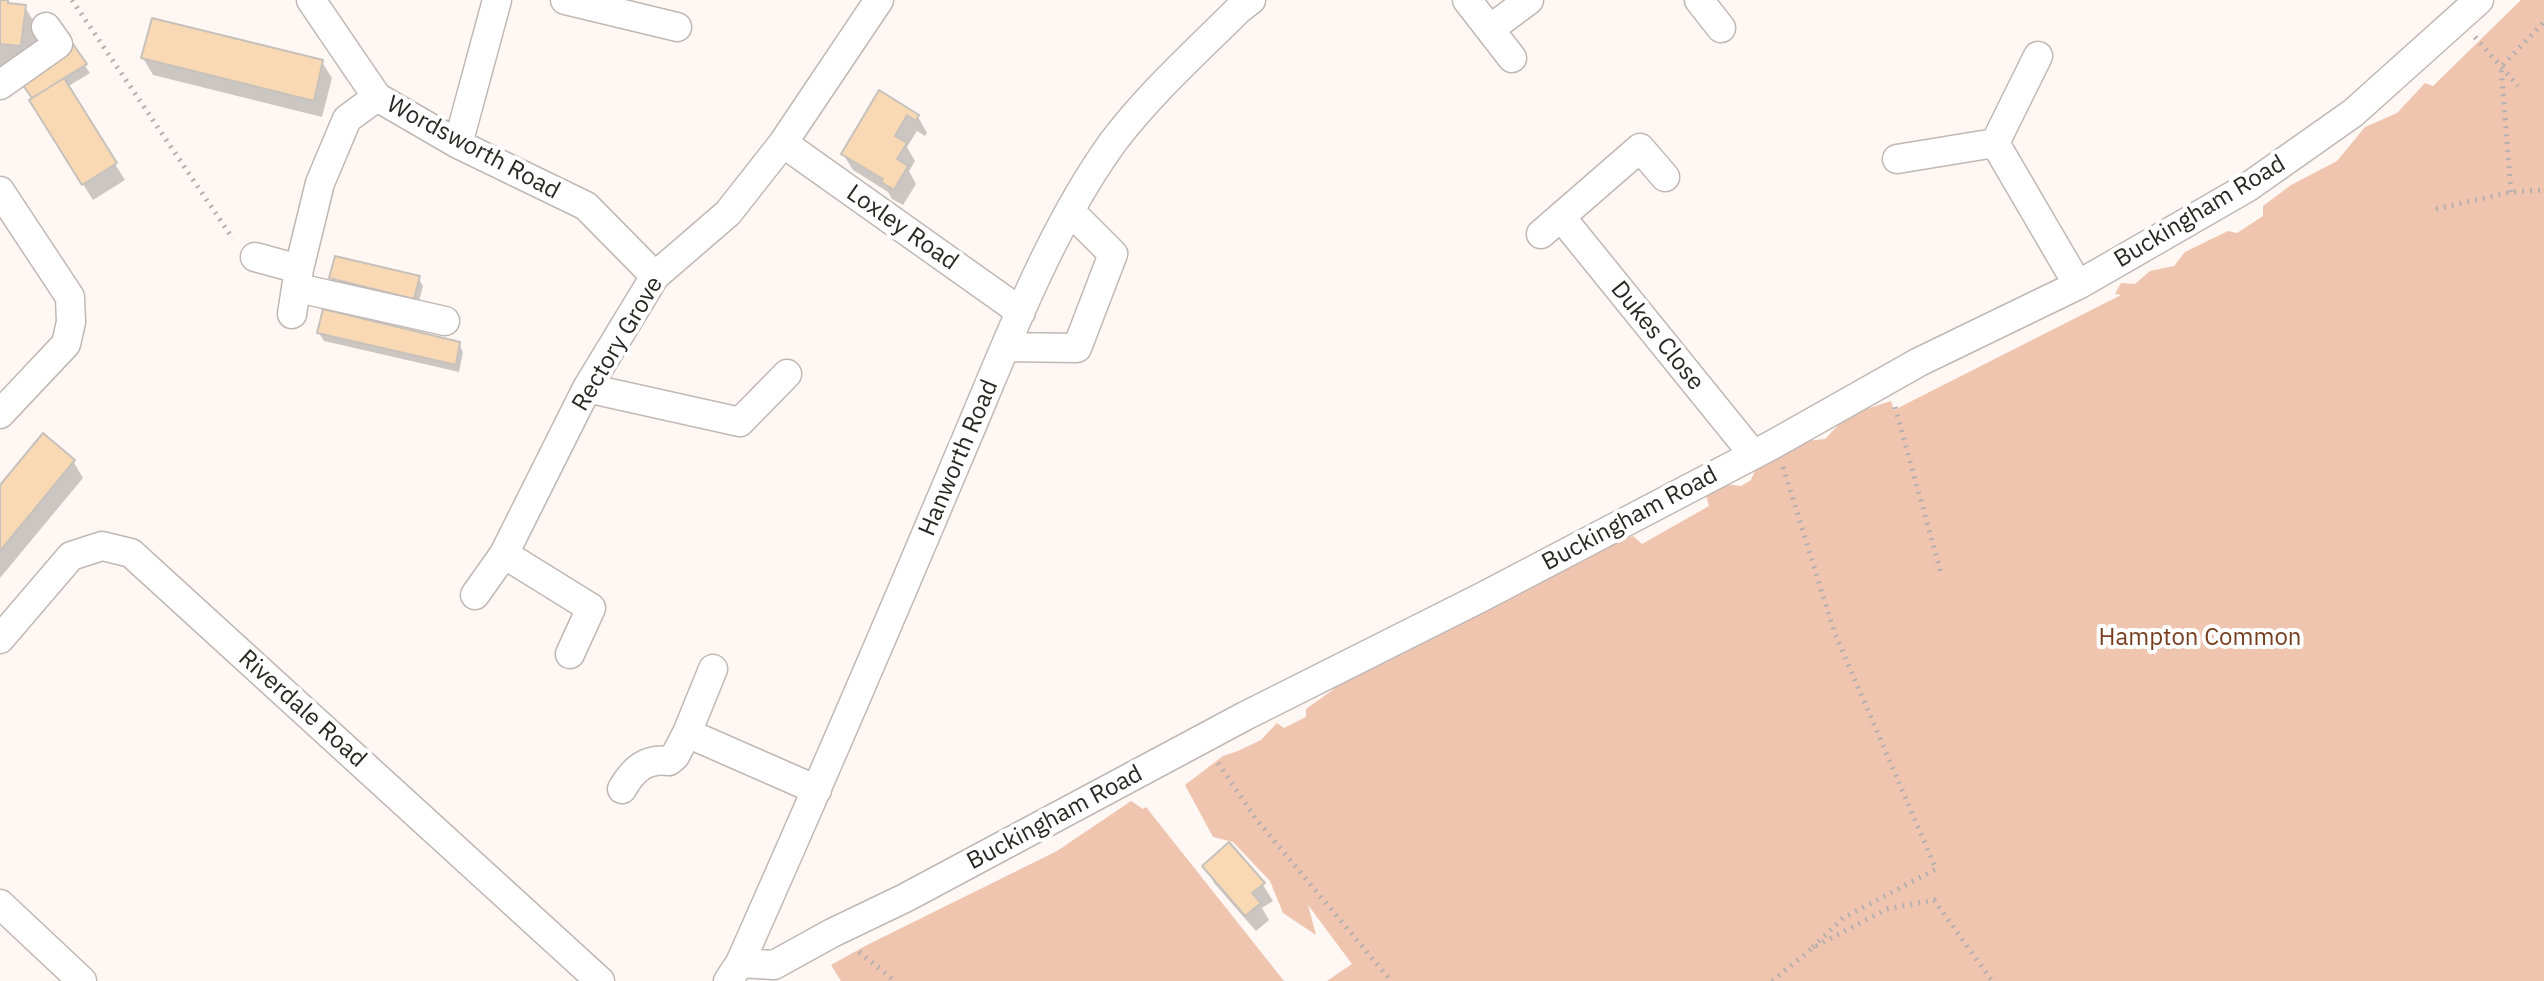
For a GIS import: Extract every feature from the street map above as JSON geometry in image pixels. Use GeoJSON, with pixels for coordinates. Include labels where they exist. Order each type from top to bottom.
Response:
{"type":"FeatureCollection","features":[{"type":"Feature","properties":{"kind":"street","name":"Wordsworth Road"},"geometry":{"type":"LineString","coordinates":[[311,0],[377,97],[458,144],[586,206],[655,276]]}},
{"type":"Feature","properties":{"kind":"street"},"geometry":{"type":"LineString","coordinates":[[458,144],[497,0]]}},
{"type":"Feature","properties":{"kind":"street"},"geometry":{"type":"LineString","coordinates":[[565,0],[677,27]]}},
{"type":"Feature","properties":{"kind":"street","name":"Rectory Grove"},"geometry":{"type":"LineString","coordinates":[[475,595],[504,554],[587,388],[655,276],[728,213],[783,143],[879,0]]}},
{"type":"Feature","properties":{"kind":"street","name":"Hanworth Road"},"geometry":{"type":"LineString","coordinates":[[734,972],[817,790],[1021,312],[1070,211],[1114,142],[1144,107],[1251,0]]}},
{"type":"Feature","properties":{"kind":"street"},"geometry":{"type":"LineString","coordinates":[[1467,0],[1512,58]]}},
{"type":"Feature","properties":{"kind":"street"},"geometry":{"type":"LineString","coordinates":[[1490,29],[1529,0]]}},
{"type":"Feature","properties":{"kind":"street"},"geometry":{"type":"LineString","coordinates":[[1699,0],[1721,28]]}},
{"type":"Feature","properties":{"kind":"street","name":"Buckingham Road"},"geometry":{"type":"LineString","coordinates":[[734,972],[774,965],[1763,450],[1885,380],[2078,285],[2248,187],[2353,113],[2470,8]]}},
{"type":"Feature","properties":{"kind":"street"},"geometry":{"type":"LineString","coordinates":[[0,85],[58,44],[46,27]]}},
{"type":"Feature","properties":{"kind":"street"},"geometry":{"type":"LineString","coordinates":[[1995,143],[2038,56]]}},
{"type":"Feature","properties":{"kind":"street"},"geometry":{"type":"LineString","coordinates":[[296,290],[320,183],[347,119],[377,97]]}},
{"type":"Feature","properties":{"kind":"street","name":"Loxley Road"},"geometry":{"type":"LineString","coordinates":[[783,143],[1021,312]]}},
{"type":"Feature","properties":{"kind":"street"},"geometry":{"type":"LineString","coordinates":[[1995,143],[2078,285]]}},
{"type":"Feature","properties":{"kind":"street"},"geometry":{"type":"LineString","coordinates":[[1897,159],[1995,143]]}},
{"type":"Feature","properties":{"kind":"street","name":"Dukes Close"},"geometry":{"type":"LineString","coordinates":[[1665,177],[1640,148],[1551,226],[1763,450]]}},
{"type":"Feature","properties":{"kind":"street"},"geometry":{"type":"LineString","coordinates":[[0,191],[70,297],[71,322],[66,344],[0,414]]}},
{"type":"Feature","properties":{"kind":"street"},"geometry":{"type":"LineString","coordinates":[[1006,347],[1077,348],[1113,254],[1070,211]]}},
{"type":"Feature","properties":{"kind":"street"},"geometry":{"type":"LineString","coordinates":[[255,257],[296,290],[445,321]]}},
{"type":"Feature","properties":{"kind":"street"},"geometry":{"type":"LineString","coordinates":[[587,388],[740,422],[787,374]]}},
{"type":"Feature","properties":{"kind":"street","name":"Riverdale Road"},"geometry":{"type":"LineString","coordinates":[[0,639],[71,556],[102,546],[131,553],[600,981]]}},
{"type":"Feature","properties":{"kind":"street"},"geometry":{"type":"LineString","coordinates":[[504,554],[591,608],[570,654]]}},
{"type":"Feature","properties":{"kind":"street"},"geometry":{"type":"LineString","coordinates":[[622,789],[639,766],[657,759],[669,761],[675,756],[713,669]]}},
{"type":"Feature","properties":{"kind":"street"},"geometry":{"type":"LineString","coordinates":[[687,733],[817,790]]}},
{"type":"Feature","properties":{"kind":"street"},"geometry":{"type":"LineString","coordinates":[[0,904],[82,981]]}},
{"type":"Feature","properties":{"kind":"path"},"geometry":{"type":"LineString","coordinates":[[72,0],[250,263],[255,257]]}},
{"type":"Feature","properties":{"kind":"path"},"geometry":{"type":"LineString","coordinates":[[2470,8],[2478,42],[2518,86]]}},
{"type":"Feature","properties":{"kind":"path"},"geometry":{"type":"LineString","coordinates":[[2511,192],[2501,67],[2544,22]]}},
{"type":"Feature","properties":{"kind":"path"},"geometry":{"type":"LineString","coordinates":[[2436,209],[2511,192],[2544,190]]}},
{"type":"Feature","properties":{"kind":"path"},"geometry":{"type":"LineString","coordinates":[[1885,380],[1899,417],[1941,573]]}},
{"type":"Feature","properties":{"kind":"path"},"geometry":{"type":"LineString","coordinates":[[1763,450],[1785,471],[1834,631],[1936,869],[1843,918],[1772,981]]}},
{"type":"Feature","properties":{"kind":"path"},"geometry":{"type":"LineString","coordinates":[[1202,740],[1256,819],[1391,981]]}},
{"type":"Feature","properties":{"kind":"path"},"geometry":{"type":"LineString","coordinates":[[1812,948],[1887,909],[1934,900],[1992,981]]}},
{"type":"Feature","properties":{"kind":"path"},"geometry":{"type":"LineString","coordinates":[[832,933],[895,981]]}},
{"type":"Feature","properties":{"kind":"green space","name":"Hampton Common"},"geometry":{"type":"Polygon","coordinates":[[[2521,0],[2544,0],[2544,981],[1327,981],[1352,964],[1308,905],[1316,935],[1283,913],[1270,881],[1233,842],[1213,837],[1185,785],[1223,756],[1261,740],[1277,723],[1284,728],[1306,717],[1306,709],[1334,689],[1346,665],[1379,648],[1433,639],[1453,611],[1633,536],[1642,544],[1709,506],[1706,495],[1725,484],[1741,486],[1751,480],[1758,463],[1786,443],[1825,439],[1848,415],[1891,401],[1894,410],[2121,295],[2115,294],[2121,283],[2135,284],[2150,271],[2174,266],[2185,252],[2228,231],[2237,233],[2263,216],[2263,206],[2291,185],[2337,161],[2365,127],[2397,113],[2425,83],[2433,86],[2521,0]]]}},
{"type":"Feature","properties":{"kind":"green space"},"geometry":{"type":"Polygon","coordinates":[[[1131,801],[1143,809],[1146,807],[1284,981],[841,981],[831,965],[1057,851],[1131,801]]]}},
{"type":"Feature","properties":{"kind":"building"},"geometry":{"type":"Polygon","coordinates":[[[0,0],[26,5],[21,46],[0,44],[0,0]]]}},
{"type":"Feature","properties":{"kind":"building"},"geometry":{"type":"Polygon","coordinates":[[[152,18],[323,60],[314,101],[141,58],[152,18]]]}},
{"type":"Feature","properties":{"kind":"building"},"geometry":{"type":"Polygon","coordinates":[[[73,44],[87,64],[32,98],[20,81],[73,44]]]}},
{"type":"Feature","properties":{"kind":"building"},"geometry":{"type":"Polygon","coordinates":[[[64,78],[117,163],[82,185],[29,100],[64,78]]]}},
{"type":"Feature","properties":{"kind":"building"},"geometry":{"type":"Polygon","coordinates":[[[879,90],[919,115],[916,121],[907,115],[895,136],[907,143],[897,159],[908,166],[894,190],[881,182],[883,179],[841,154],[879,90]]]}},
{"type":"Feature","properties":{"kind":"building"},"geometry":{"type":"Polygon","coordinates":[[[335,256],[420,276],[414,299],[329,278],[335,256]]]}},
{"type":"Feature","properties":{"kind":"building"},"geometry":{"type":"Polygon","coordinates":[[[323,309],[460,342],[456,365],[317,333],[323,309]]]}},
{"type":"Feature","properties":{"kind":"building"},"geometry":{"type":"Polygon","coordinates":[[[43,433],[75,460],[0,551],[0,485],[43,433]]]}},
{"type":"Feature","properties":{"kind":"building"},"geometry":{"type":"Polygon","coordinates":[[[1229,842],[1265,883],[1252,893],[1261,903],[1245,916],[1202,866],[1229,842]]]}}]}
